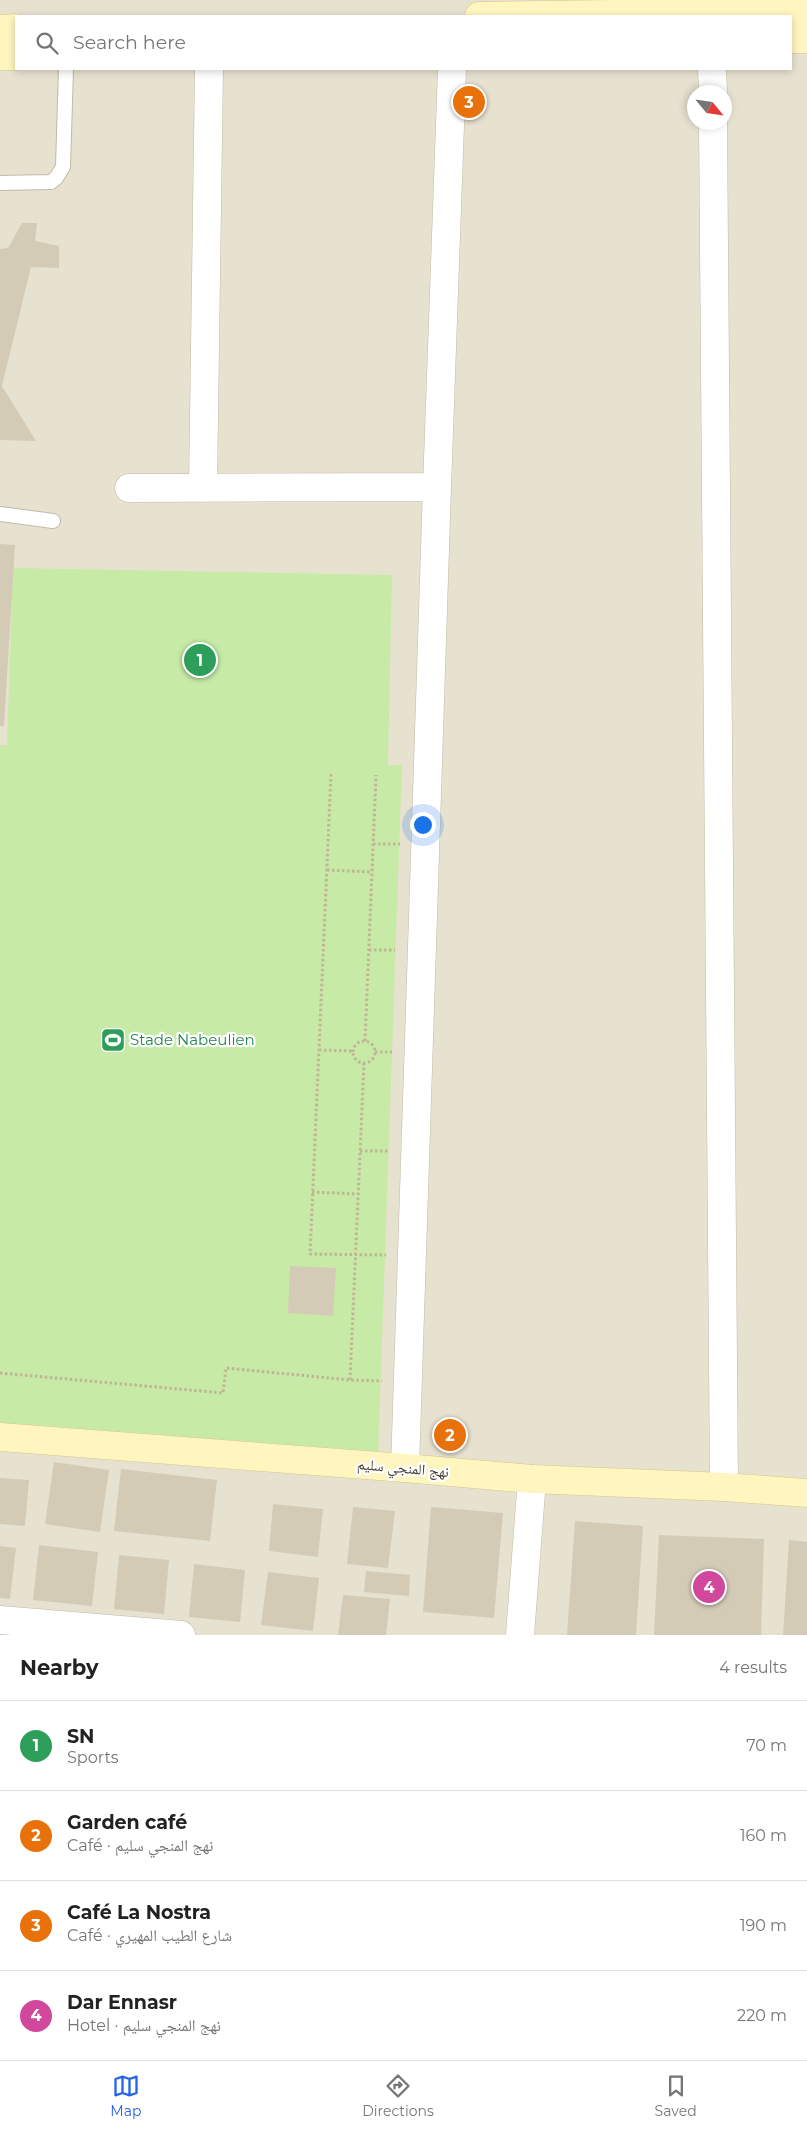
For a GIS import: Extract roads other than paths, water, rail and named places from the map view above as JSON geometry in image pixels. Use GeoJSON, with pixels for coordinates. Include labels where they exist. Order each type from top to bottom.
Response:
{"type":"FeatureCollection","features":[{"type":"Feature","properties":{"kind":"street"},"geometry":{"type":"LineString","coordinates":[[595,15],[807,12]]}},
{"type":"Feature","properties":{"kind":"street"},"geometry":{"type":"LineString","coordinates":[[0,29],[15,28]]}},
{"type":"Feature","properties":{"kind":"street"},"geometry":{"type":"LineString","coordinates":[[792,39],[807,39]]}},
{"type":"Feature","properties":{"kind":"street"},"geometry":{"type":"LineString","coordinates":[[0,56],[15,56]]}},
{"type":"Feature","properties":{"kind":"street"},"geometry":{"type":"LineString","coordinates":[[203,488],[209,70]]}},
{"type":"Feature","properties":{"kind":"street"},"geometry":{"type":"LineString","coordinates":[[405,1468],[452,70]]}},
{"type":"Feature","properties":{"kind":"street"},"geometry":{"type":"LineString","coordinates":[[712,70],[713,85]]}},
{"type":"Feature","properties":{"kind":"street"},"geometry":{"type":"LineString","coordinates":[[713,130],[724,1487]]}},
{"type":"Feature","properties":{"kind":"street"},"geometry":{"type":"LineString","coordinates":[[129,488],[437,487]]}},
{"type":"Feature","properties":{"kind":"street","name":"نهج المنجي سليم"},"geometry":{"type":"LineString","coordinates":[[0,1436],[532,1479],[724,1487],[807,1494]]}},
{"type":"Feature","properties":{"kind":"street"},"geometry":{"type":"LineString","coordinates":[[520,1635],[532,1479]]}},
{"type":"Feature","properties":{"kind":"street"},"geometry":{"type":"LineString","coordinates":[[0,1620],[181,1635]]}},
{"type":"Feature","properties":{"kind":"lane"},"geometry":{"type":"LineString","coordinates":[[0,183],[51,182],[63,167],[66,70]]}},
{"type":"Feature","properties":{"kind":"lane"},"geometry":{"type":"LineString","coordinates":[[0,514],[52,521]]}},
{"type":"Feature","properties":{"kind":"place","name":"Café La Nostra"},"geometry":{"type":"Point","coordinates":[469,102]}},
{"type":"Feature","properties":{"kind":"place","name":"SN"},"geometry":{"type":"Point","coordinates":[200,660]}},
{"type":"Feature","properties":{"kind":"place","name":"Stade Nabeulien"},"geometry":{"type":"Point","coordinates":[113,1040]}},
{"type":"Feature","properties":{"kind":"place","name":"Garden café"},"geometry":{"type":"Point","coordinates":[450,1435]}},
{"type":"Feature","properties":{"kind":"place","name":"Dar Ennasr"},"geometry":{"type":"Point","coordinates":[709,1587]}}]}
